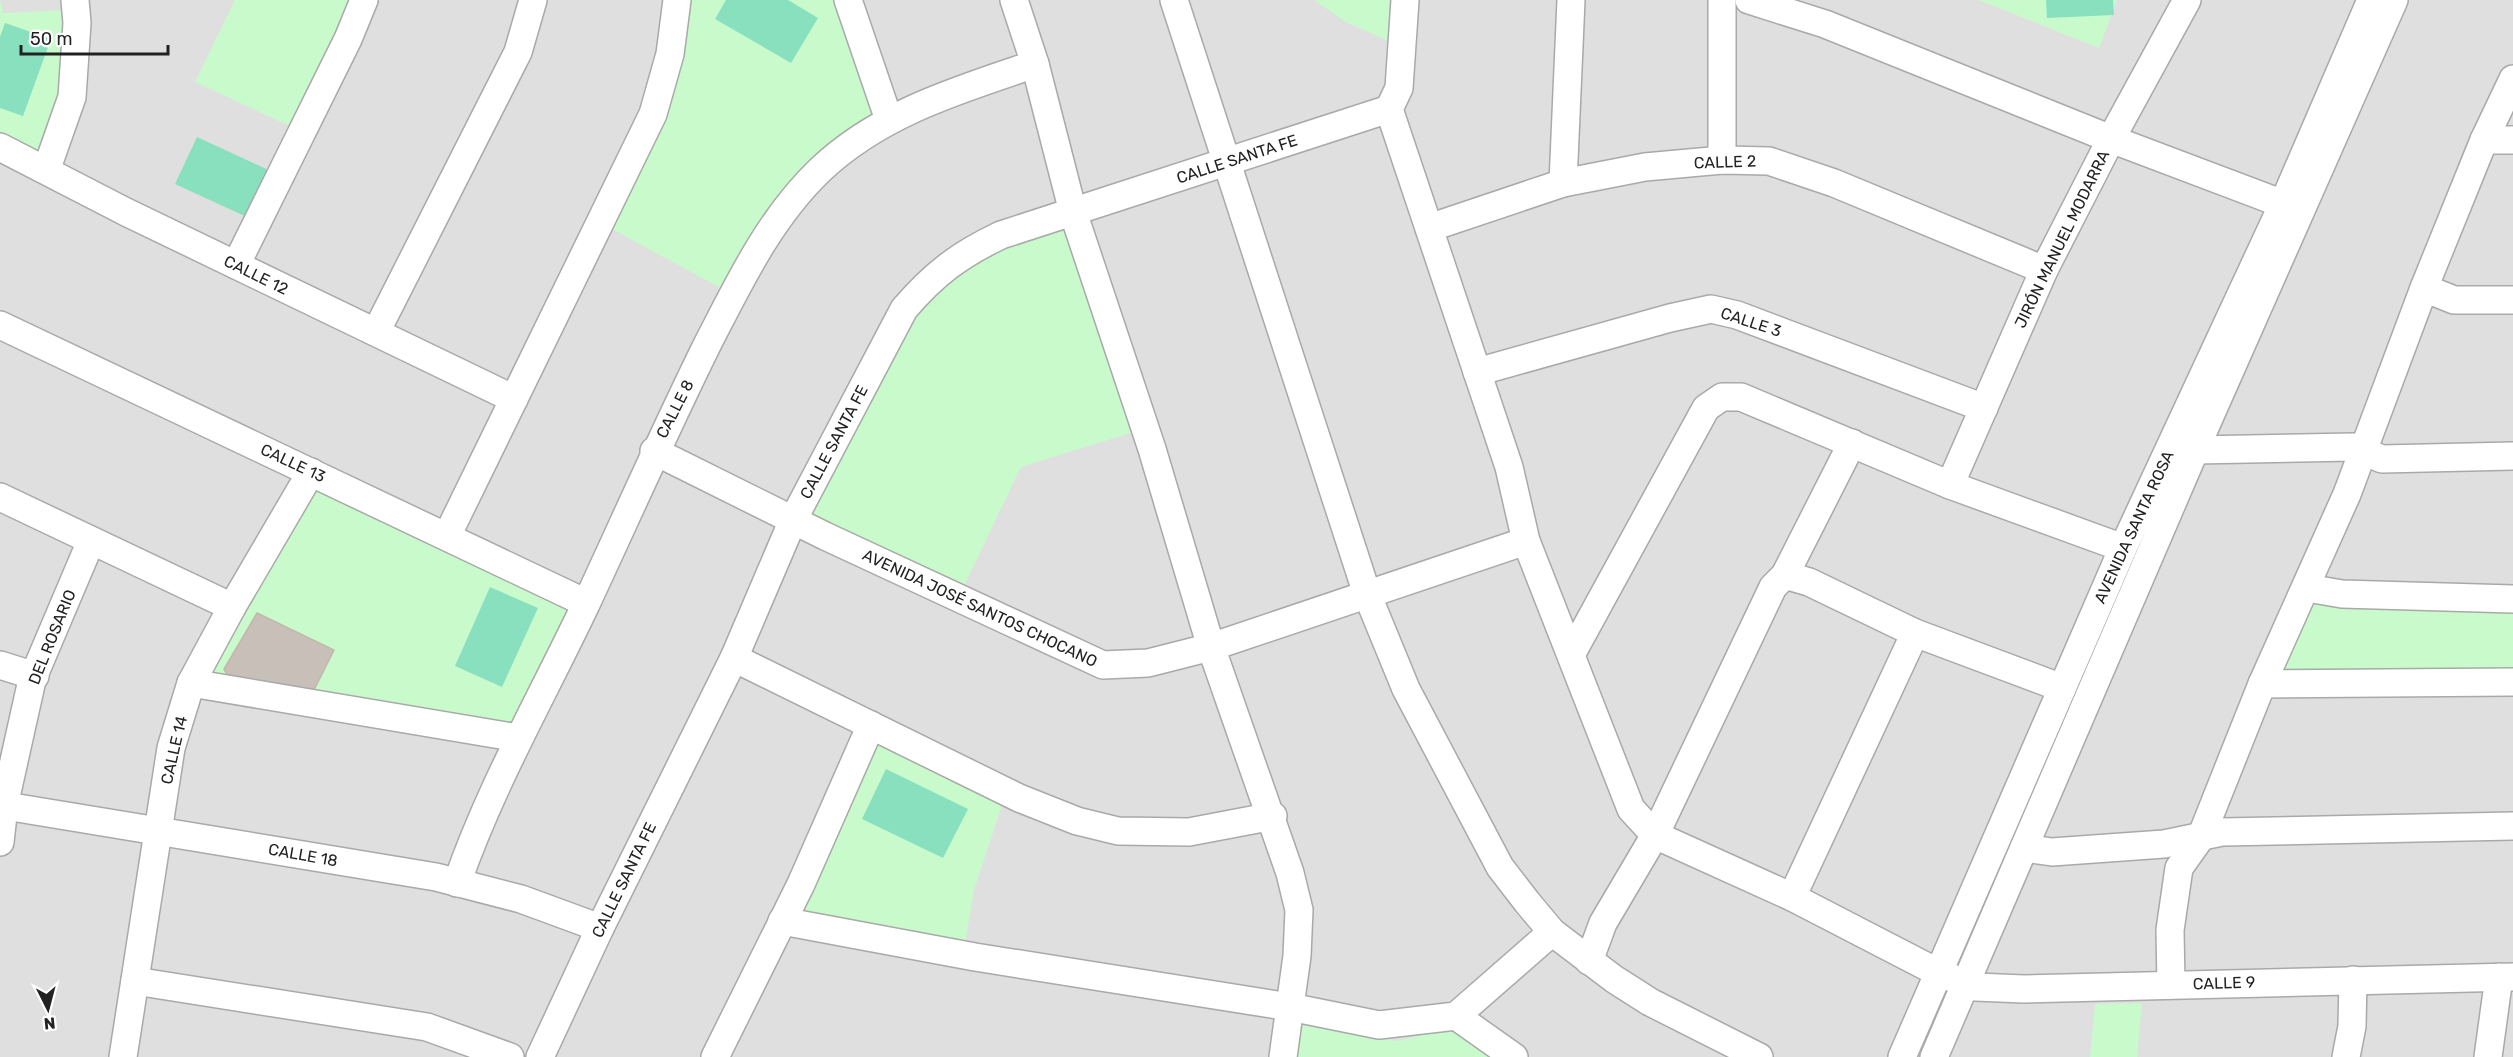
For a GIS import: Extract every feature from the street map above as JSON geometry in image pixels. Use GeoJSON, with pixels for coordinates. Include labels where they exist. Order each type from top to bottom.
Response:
{"type":"FeatureCollection","features":[{"type":"Feature","properties":{"kind":"street"},"geometry":{"type":"LineString","coordinates":[[46,168],[72,97],[77,23],[75,0]]}},
{"type":"Feature","properties":{"kind":"street"},"geometry":{"type":"LineString","coordinates":[[236,265],[348,39],[364,0]]}},
{"type":"Feature","properties":{"kind":"street"},"geometry":{"type":"LineString","coordinates":[[376,332],[518,52],[533,0]]}},
{"type":"Feature","properties":{"kind":"street"},"geometry":{"type":"LineString","coordinates":[[447,536],[652,114],[670,54],[677,0]]}},
{"type":"Feature","properties":{"kind":"street"},"geometry":{"type":"LineString","coordinates":[[848,0],[889,120]]}},
{"type":"Feature","properties":{"kind":"street"},"geometry":{"type":"LineString","coordinates":[[1014,0],[1035,64],[1073,212],[1152,449],[1211,648],[1273,816],[1299,910],[1297,956],[1283,1057]]}},
{"type":"Feature","properties":{"kind":"street"},"geometry":{"type":"LineString","coordinates":[[1174,0],[1367,594],[1406,689],[1500,867],[1552,932],[1589,961],[1719,1048],[1759,1057]]}},
{"type":"Feature","properties":{"kind":"street"},"geometry":{"type":"LineString","coordinates":[[1405,0],[1399,88],[1389,109],[1509,468],[1526,542],[1572,653],[1631,809],[1655,835]]}},
{"type":"Feature","properties":{"kind":"street"},"geometry":{"type":"LineString","coordinates":[[1563,183],[1571,0]]}},
{"type":"Feature","properties":{"kind":"street"},"geometry":{"type":"LineString","coordinates":[[1722,0],[1722,160]]}},
{"type":"Feature","properties":{"kind":"street"},"geometry":{"type":"LineString","coordinates":[[1749,0],[1825,24],[2111,139],[2283,204]]}},
{"type":"Feature","properties":{"kind":"street","name":"JIRÓN MANUEL MODARRA"},"geometry":{"type":"LineString","coordinates":[[1950,484],[2044,270],[2111,139],[2187,0]]}},
{"type":"Feature","properties":{"kind":"street","name":"AVENIDA SANTA ROSA"},"geometry":{"type":"LineString","coordinates":[[1934,1057],[2024,848],[2283,204],[2372,0]]}},
{"type":"Feature","properties":{"kind":"street","name":"AVENIDA SANTA ROSA"},"geometry":{"type":"LineString","coordinates":[[1902,1057],[2123,548],[2185,444],[2394,0]]}},
{"type":"Feature","properties":{"kind":"street","name":"CALLE 8"},"geometry":{"type":"LineString","coordinates":[[457,883],[475,832],[518,738],[586,603],[654,451],[738,285],[790,201],[821,169],[856,140],[889,120],[943,95],[1035,64]]}},
{"type":"Feature","properties":{"kind":"street"},"geometry":{"type":"LineString","coordinates":[[2171,985],[2170,930],[2179,868],[2201,837],[2262,684],[2307,588],[2363,452],[2424,288],[2484,140],[2513,79]]}},
{"type":"Feature","properties":{"kind":"street","name":"CALLE SANTA FE"},"geometry":{"type":"LineString","coordinates":[[540,1057],[600,928],[734,658],[793,520],[904,309],[928,282],[951,262],[991,240],[1389,109]]}},
{"type":"Feature","properties":{"kind":"street"},"geometry":{"type":"LineString","coordinates":[[2484,140],[2513,140]]}},
{"type":"Feature","properties":{"kind":"street","name":"CALLE 12"},"geometry":{"type":"LineString","coordinates":[[0,147],[46,168],[126,212],[514,399]]}},
{"type":"Feature","properties":{"kind":"street","name":"CALLE 2"},"geometry":{"type":"LineString","coordinates":[[1430,228],[1563,183],[1645,167],[1722,160],[1769,160],[1834,183],[2044,270]]}},
{"type":"Feature","properties":{"kind":"street"},"geometry":{"type":"LineString","coordinates":[[2424,288],[2454,300],[2513,300]]}},
{"type":"Feature","properties":{"kind":"street","name":"CALLE 3"},"geometry":{"type":"LineString","coordinates":[[1477,372],[1711,309],[1737,315],[1984,408]]}},
{"type":"Feature","properties":{"kind":"street","name":"CALLE 13"},"geometry":{"type":"LineString","coordinates":[[0,326],[586,603]]}},
{"type":"Feature","properties":{"kind":"street"},"geometry":{"type":"LineString","coordinates":[[1572,653],[1706,408],[1722,398],[1741,397],[1950,484],[2123,548]]}},
{"type":"Feature","properties":{"kind":"street"},"geometry":{"type":"LineString","coordinates":[[1589,961],[1603,923],[1655,835],[1773,586],[1785,575],[1852,442]]}},
{"type":"Feature","properties":{"kind":"street"},"geometry":{"type":"LineString","coordinates":[[2185,444],[2353,447],[2382,459],[2513,456]]}},
{"type":"Feature","properties":{"kind":"street","name":"AVENIDA JOSÉ SANTOS CHOCANO"},"geometry":{"type":"LineString","coordinates":[[654,451],[793,520],[1103,665],[1148,663],[1211,648],[1526,542]]}},
{"type":"Feature","properties":{"kind":"street","name":"CALLE 14"},"geometry":{"type":"LineString","coordinates":[[123,1057],[171,748],[191,683],[232,607],[311,472]]}},
{"type":"Feature","properties":{"kind":"street"},"geometry":{"type":"LineString","coordinates":[[0,498],[232,607]]}},
{"type":"Feature","properties":{"kind":"street","name":"DEL ROSARIO"},"geometry":{"type":"LineString","coordinates":[[0,842],[2,806],[35,676],[92,541]]}},
{"type":"Feature","properties":{"kind":"street"},"geometry":{"type":"LineString","coordinates":[[1785,575],[1809,582],[1915,633],[2062,688]]}},
{"type":"Feature","properties":{"kind":"street"},"geometry":{"type":"LineString","coordinates":[[2307,588],[2342,594],[2513,599]]}},
{"type":"Feature","properties":{"kind":"street"},"geometry":{"type":"LineString","coordinates":[[1792,897],[1915,633]]}},
{"type":"Feature","properties":{"kind":"street"},"geometry":{"type":"LineString","coordinates":[[734,658],[1019,798],[1077,821],[1118,831],[1189,832],[1273,816]]}},
{"type":"Feature","properties":{"kind":"street"},"geometry":{"type":"LineString","coordinates":[[0,665],[35,676]]}},
{"type":"Feature","properties":{"kind":"street"},"geometry":{"type":"LineString","coordinates":[[2262,684],[2513,682]]}},
{"type":"Feature","properties":{"kind":"street"},"geometry":{"type":"LineString","coordinates":[[191,683],[518,738]]}},
{"type":"Feature","properties":{"kind":"street"},"geometry":{"type":"LineString","coordinates":[[715,1057],[782,921],[871,725]]}},
{"type":"Feature","properties":{"kind":"street","name":"CALLE 18"},"geometry":{"type":"LineString","coordinates":[[2,806],[159,830],[457,883],[521,899],[600,928]]}},
{"type":"Feature","properties":{"kind":"street"},"geometry":{"type":"LineString","coordinates":[[2024,848],[2052,852],[2164,844],[2222,832],[2513,826]]}},
{"type":"Feature","properties":{"kind":"street","name":"CALLE 9"},"geometry":{"type":"LineString","coordinates":[[1655,835],[1792,897],[1937,972],[1975,987],[2024,989],[2506,977]]}},
{"type":"Feature","properties":{"kind":"street"},"geometry":{"type":"LineString","coordinates":[[782,921],[975,957],[1290,1007],[1379,1024],[1456,1016],[1552,932]]}},
{"type":"Feature","properties":{"kind":"street"},"geometry":{"type":"LineString","coordinates":[[2488,1057],[2506,977]]}},
{"type":"Feature","properties":{"kind":"street"},"geometry":{"type":"LineString","coordinates":[[2346,1057],[2352,1026],[2354,980]]}},
{"type":"Feature","properties":{"kind":"street"},"geometry":{"type":"LineString","coordinates":[[135,981],[427,1027],[510,1057]]}},
{"type":"Feature","properties":{"kind":"street"},"geometry":{"type":"LineString","coordinates":[[1456,1016],[1514,1057]]}},
{"type":"Feature","properties":{"kind":"shaded area"},"geometry":{"type":"Polygon","coordinates":[[[0,0],[2513,0],[2513,1057],[0,1057],[0,0]]]}},
{"type":"Feature","properties":{"kind":"green space"},"geometry":{"type":"Polygon","coordinates":[[[0,0],[3,13],[69,10],[67,78],[43,159],[0,139],[0,0]]]}},
{"type":"Feature","properties":{"kind":"green space"},"geometry":{"type":"Polygon","coordinates":[[[235,0],[354,0],[294,128],[195,82],[235,0]]]}},
{"type":"Feature","properties":{"kind":"green space"},"geometry":{"type":"Polygon","coordinates":[[[689,0],[833,0],[875,119],[728,292],[610,228],[689,0]]]}},
{"type":"Feature","properties":{"kind":"green space"},"geometry":{"type":"Polygon","coordinates":[[[726,0],[788,0],[818,18],[791,63],[715,19],[726,0]]]}},
{"type":"Feature","properties":{"kind":"green space"},"geometry":{"type":"Polygon","coordinates":[[[1314,0],[1396,0],[1393,43],[1346,22],[1314,0]]]}},
{"type":"Feature","properties":{"kind":"green space"},"geometry":{"type":"Polygon","coordinates":[[[1979,0],[2117,0],[2099,48],[1979,0]]]}},
{"type":"Feature","properties":{"kind":"green space"},"geometry":{"type":"Polygon","coordinates":[[[2046,0],[2113,0],[2114,15],[2047,18],[2046,0]]]}},
{"type":"Feature","properties":{"kind":"green space"},"geometry":{"type":"Polygon","coordinates":[[[5,23],[51,39],[23,116],[0,108],[0,37],[5,23]]]}},
{"type":"Feature","properties":{"kind":"green space"},"geometry":{"type":"Polygon","coordinates":[[[197,137],[273,172],[251,219],[175,184],[197,137]]]}},
{"type":"Feature","properties":{"kind":"green space"},"geometry":{"type":"Polygon","coordinates":[[[1069,223],[1137,431],[1021,467],[963,588],[810,518],[907,321],[959,269],[1004,245],[1069,223]]]}},
{"type":"Feature","properties":{"kind":"green space"},"geometry":{"type":"Polygon","coordinates":[[[318,485],[574,609],[515,731],[207,680],[318,485]]]}},
{"type":"Feature","properties":{"kind":"green space"},"geometry":{"type":"Polygon","coordinates":[[[490,587],[538,608],[502,687],[455,666],[490,587]]]}},
{"type":"Feature","properties":{"kind":"green space"},"geometry":{"type":"Polygon","coordinates":[[[2311,597],[2513,606],[2513,675],[2273,678],[2311,597]]]}},
{"type":"Feature","properties":{"kind":"green space"},"geometry":{"type":"Polygon","coordinates":[[[874,740],[1002,805],[974,890],[965,944],[793,914],[874,740]]]}},
{"type":"Feature","properties":{"kind":"green space"},"geometry":{"type":"Polygon","coordinates":[[[886,769],[968,809],[943,858],[862,819],[886,769]]]}},
{"type":"Feature","properties":{"kind":"green space"},"geometry":{"type":"Polygon","coordinates":[[[2142,1003],[2137,1057],[2090,1057],[2095,1004],[2142,1003]]]}},
{"type":"Feature","properties":{"kind":"green space"},"geometry":{"type":"Polygon","coordinates":[[[1300,1025],[1398,1041],[1455,1026],[1501,1057],[1295,1057],[1300,1025]]]}},
{"type":"Feature","properties":{"kind":"building"},"geometry":{"type":"Polygon","coordinates":[[[257,613],[334,650],[313,692],[229,678],[224,669],[257,613]]]}}]}
